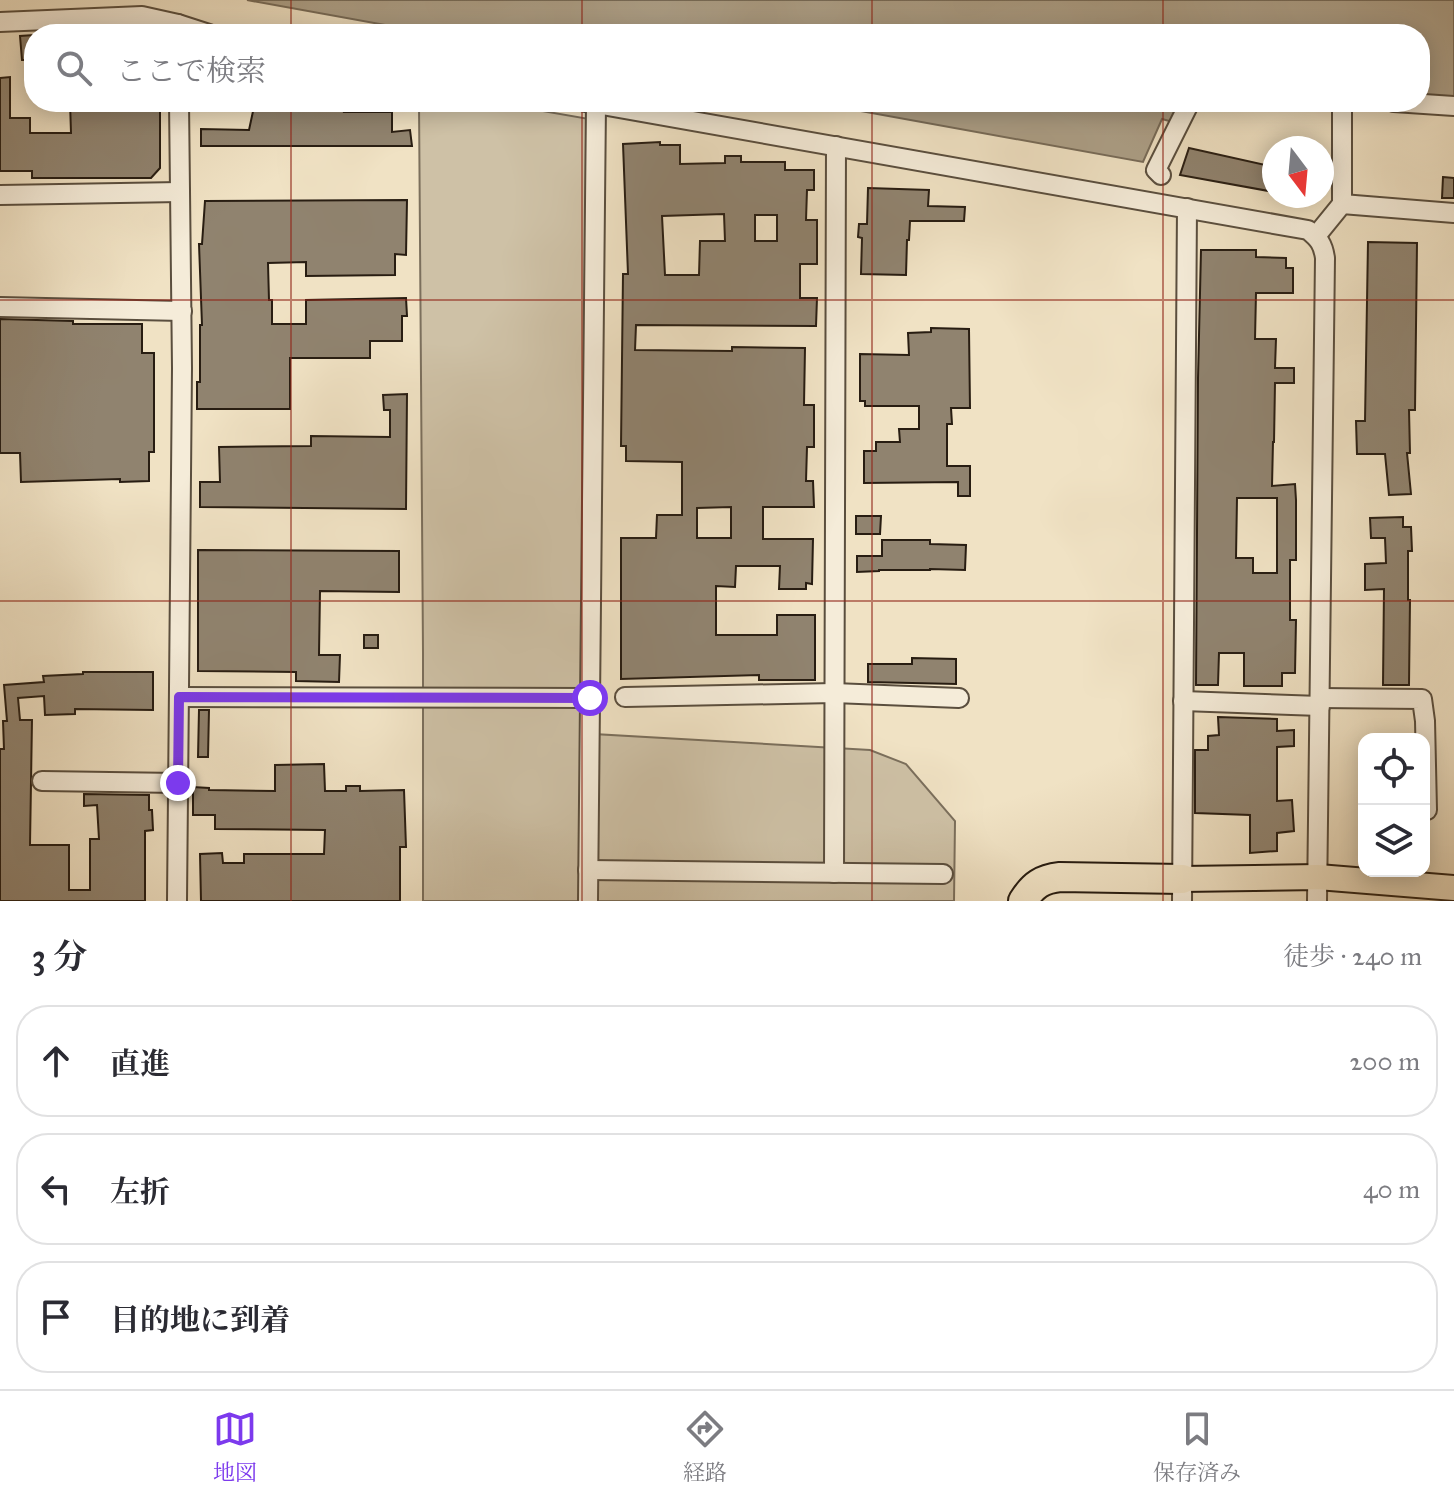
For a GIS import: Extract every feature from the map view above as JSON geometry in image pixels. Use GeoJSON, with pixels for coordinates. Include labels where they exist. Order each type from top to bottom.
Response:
{"type":"FeatureCollection","features":[{"type":"Feature","properties":{"kind":"highway"},"geometry":{"type":"LineString","coordinates":[[1023,901],[1033,886],[1046,879],[1060,877],[1182,890]]}},
{"type":"Feature","properties":{"kind":"main road"},"geometry":{"type":"LineString","coordinates":[[1182,890],[1318,889],[1375,877]]}},
{"type":"Feature","properties":{"kind":"main road"},"geometry":{"type":"LineString","coordinates":[[1386,877],[1454,888]]}},
{"type":"Feature","properties":{"kind":"street"},"geometry":{"type":"LineString","coordinates":[[0,22],[142,16],[164,24]]}},
{"type":"Feature","properties":{"kind":"street"},"geometry":{"type":"LineString","coordinates":[[1430,104],[1454,106]]}},
{"type":"Feature","properties":{"kind":"street"},"geometry":{"type":"LineString","coordinates":[[177,901],[182,311],[179,112]]}},
{"type":"Feature","properties":{"kind":"street"},"geometry":{"type":"LineString","coordinates":[[588,901],[591,112]]}},
{"type":"Feature","properties":{"kind":"street"},"geometry":{"type":"LineString","coordinates":[[642,112],[1308,230],[1316,236],[1323,245],[1325,258],[1318,889]]}},
{"type":"Feature","properties":{"kind":"street"},"geometry":{"type":"LineString","coordinates":[[1161,175],[1156,170],[1185,112]]}},
{"type":"Feature","properties":{"kind":"street"},"geometry":{"type":"LineString","coordinates":[[1316,236],[1342,204],[1342,112]]}},
{"type":"Feature","properties":{"kind":"street"},"geometry":{"type":"LineString","coordinates":[[834,873],[836,146]]}},
{"type":"Feature","properties":{"kind":"street"},"geometry":{"type":"LineString","coordinates":[[0,195],[180,192]]}},
{"type":"Feature","properties":{"kind":"street"},"geometry":{"type":"LineString","coordinates":[[1342,204],[1454,213]]}},
{"type":"Feature","properties":{"kind":"street"},"geometry":{"type":"LineString","coordinates":[[1182,890],[1187,208]]}},
{"type":"Feature","properties":{"kind":"street"},"geometry":{"type":"LineString","coordinates":[[0,307],[182,311]]}},
{"type":"Feature","properties":{"kind":"street"},"geometry":{"type":"LineString","coordinates":[[625,697],[834,693],[959,698]]}},
{"type":"Feature","properties":{"kind":"street"},"geometry":{"type":"LineString","coordinates":[[179,697],[590,698]]}},
{"type":"Feature","properties":{"kind":"street"},"geometry":{"type":"LineString","coordinates":[[1183,701],[1422,699],[1427,805]]}},
{"type":"Feature","properties":{"kind":"street"},"geometry":{"type":"LineString","coordinates":[[42,781],[178,783]]}},
{"type":"Feature","properties":{"kind":"street"},"geometry":{"type":"LineString","coordinates":[[588,870],[943,874]]}},
{"type":"Feature","properties":{"kind":"shaded area"},"geometry":{"type":"Polygon","coordinates":[[[247,0],[1454,0],[1454,98],[1430,96],[1430,24],[380,24],[247,0]]]}},
{"type":"Feature","properties":{"kind":"shaded area"},"geometry":{"type":"Polygon","coordinates":[[[419,112],[549,112],[595,120],[594,734],[870,750],[906,764],[955,821],[954,901],[423,901],[419,112]]]}},
{"type":"Feature","properties":{"kind":"shaded area"},"geometry":{"type":"Polygon","coordinates":[[[866,112],[1178,112],[1173,122],[1162,119],[1143,162],[866,112]]]}},
{"type":"Feature","properties":{"kind":"building"},"geometry":{"type":"Polygon","coordinates":[[[20,36],[24,36],[24,60],[22,60],[20,36]]]}},
{"type":"Feature","properties":{"kind":"building"},"geometry":{"type":"Polygon","coordinates":[[[10,77],[10,118],[30,118],[30,133],[71,133],[70,112],[160,112],[160,168],[151,178],[32,178],[32,171],[0,171],[0,78],[10,77]]]}},
{"type":"Feature","properties":{"kind":"building"},"geometry":{"type":"Polygon","coordinates":[[[253,112],[392,112],[392,132],[410,130],[412,146],[201,146],[201,129],[249,130],[253,112]]]}},
{"type":"Feature","properties":{"kind":"building"},"geometry":{"type":"Polygon","coordinates":[[[660,142],[660,145],[680,145],[680,164],[725,163],[725,156],[741,156],[741,162],[785,162],[785,170],[814,170],[814,190],[807,190],[806,220],[817,220],[817,264],[800,264],[800,298],[817,298],[816,326],[636,325],[635,350],[805,348],[804,405],[814,405],[814,447],[807,447],[806,481],[813,481],[814,507],[763,507],[763,539],[813,539],[812,584],[806,583],[806,589],[779,589],[780,566],[736,566],[735,587],[716,586],[716,635],[777,635],[777,615],[815,615],[815,680],[759,680],[759,675],[621,679],[621,538],[656,538],[657,515],[682,515],[682,462],[626,461],[626,446],[621,446],[623,274],[628,274],[623,144],[660,142]],[[724,214],[662,216],[665,275],[699,275],[700,241],[725,241],[724,214]],[[755,215],[755,241],[777,241],[777,215],[755,215]],[[731,507],[697,508],[697,538],[731,538],[731,507]]]}},
{"type":"Feature","properties":{"kind":"building"},"geometry":{"type":"Polygon","coordinates":[[[1189,148],[1262,164],[1262,190],[1180,175],[1189,148]]]}},
{"type":"Feature","properties":{"kind":"building"},"geometry":{"type":"Polygon","coordinates":[[[1443,177],[1454,178],[1454,198],[1442,198],[1443,177]]]}},
{"type":"Feature","properties":{"kind":"building"},"geometry":{"type":"Polygon","coordinates":[[[868,188],[929,190],[928,206],[965,207],[964,221],[910,221],[906,275],[861,274],[862,238],[858,237],[859,224],[867,224],[868,188]]]}},
{"type":"Feature","properties":{"kind":"building"},"geometry":{"type":"Polygon","coordinates":[[[407,200],[406,255],[395,254],[395,275],[306,276],[306,262],[268,263],[272,324],[306,324],[306,300],[406,298],[407,316],[402,316],[402,341],[370,341],[370,358],[290,358],[290,409],[197,409],[202,325],[199,244],[202,244],[205,201],[407,200]]]}},
{"type":"Feature","properties":{"kind":"building"},"geometry":{"type":"Polygon","coordinates":[[[1368,242],[1417,243],[1415,410],[1409,410],[1410,453],[1407,453],[1411,494],[1389,495],[1385,454],[1357,454],[1356,421],[1365,421],[1368,242]]]}},
{"type":"Feature","properties":{"kind":"building"},"geometry":{"type":"Polygon","coordinates":[[[1201,250],[1256,250],[1256,257],[1286,258],[1286,268],[1293,268],[1293,293],[1256,293],[1255,339],[1276,339],[1275,368],[1294,368],[1294,383],[1275,383],[1272,486],[1295,484],[1296,500],[1296,560],[1290,560],[1290,620],[1296,620],[1295,673],[1282,673],[1282,686],[1244,686],[1244,653],[1219,653],[1218,685],[1196,685],[1201,250]],[[1237,498],[1236,558],[1253,558],[1253,573],[1277,573],[1277,498],[1237,498]]]}},
{"type":"Feature","properties":{"kind":"building"},"geometry":{"type":"Polygon","coordinates":[[[0,319],[73,321],[73,324],[142,324],[142,353],[154,353],[154,452],[149,452],[149,481],[21,482],[20,453],[0,453],[0,319]]]}},
{"type":"Feature","properties":{"kind":"building"},"geometry":{"type":"Polygon","coordinates":[[[931,328],[969,329],[970,408],[951,408],[952,424],[947,424],[947,466],[970,466],[970,496],[958,496],[958,482],[864,483],[864,451],[876,451],[876,442],[900,442],[899,429],[919,429],[919,406],[865,406],[865,401],[860,401],[860,354],[909,355],[908,333],[931,332],[931,328]]]}},
{"type":"Feature","properties":{"kind":"building"},"geometry":{"type":"Polygon","coordinates":[[[407,394],[406,509],[200,507],[200,482],[220,482],[219,447],[311,446],[311,436],[390,437],[390,410],[384,410],[383,395],[407,394]]]}},
{"type":"Feature","properties":{"kind":"building"},"geometry":{"type":"Polygon","coordinates":[[[856,516],[881,516],[880,534],[856,534],[856,516]]]}},
{"type":"Feature","properties":{"kind":"building"},"geometry":{"type":"Polygon","coordinates":[[[1403,517],[1403,527],[1411,527],[1412,551],[1408,551],[1409,685],[1383,685],[1384,589],[1365,590],[1365,564],[1386,563],[1385,538],[1371,538],[1370,518],[1403,517]]]}},
{"type":"Feature","properties":{"kind":"building"},"geometry":{"type":"Polygon","coordinates":[[[882,540],[930,540],[930,544],[966,545],[965,570],[857,572],[857,556],[882,556],[882,540]]]}},
{"type":"Feature","properties":{"kind":"building"},"geometry":{"type":"Polygon","coordinates":[[[198,550],[399,551],[399,592],[320,591],[319,655],[340,655],[339,682],[296,681],[296,672],[198,671],[198,550]]]}},
{"type":"Feature","properties":{"kind":"building"},"geometry":{"type":"Polygon","coordinates":[[[364,635],[378,635],[378,648],[364,648],[364,635]]]}},
{"type":"Feature","properties":{"kind":"building"},"geometry":{"type":"Polygon","coordinates":[[[912,658],[956,659],[956,684],[868,682],[868,664],[912,664],[912,658]]]}},
{"type":"Feature","properties":{"kind":"building"},"geometry":{"type":"Polygon","coordinates":[[[83,672],[153,672],[153,710],[75,709],[75,714],[45,715],[44,696],[18,698],[20,720],[32,720],[30,845],[69,845],[69,890],[90,890],[90,839],[99,839],[97,805],[84,806],[84,794],[149,795],[153,830],[145,831],[145,901],[0,901],[0,749],[4,749],[3,721],[7,721],[4,685],[44,682],[43,676],[83,672]]]}},
{"type":"Feature","properties":{"kind":"building"},"geometry":{"type":"Polygon","coordinates":[[[199,710],[209,710],[208,757],[198,757],[199,710]]]}},
{"type":"Feature","properties":{"kind":"building"},"geometry":{"type":"Polygon","coordinates":[[[1218,717],[1277,719],[1277,731],[1294,730],[1294,746],[1277,747],[1277,801],[1292,800],[1294,831],[1277,833],[1277,851],[1250,853],[1250,815],[1195,813],[1195,750],[1208,750],[1208,736],[1219,735],[1218,717]]]}},
{"type":"Feature","properties":{"kind":"building"},"geometry":{"type":"Polygon","coordinates":[[[324,764],[325,791],[346,791],[346,786],[360,786],[360,791],[404,790],[406,847],[400,847],[400,901],[201,901],[200,854],[222,853],[223,863],[244,863],[244,854],[324,854],[325,830],[215,829],[215,815],[193,815],[193,787],[275,791],[275,765],[324,764]]]}},
{"type":"Feature","properties":{"kind":"route"},"geometry":{"type":"LineString","coordinates":[[178,783],[179,697],[590,698]]}}]}
